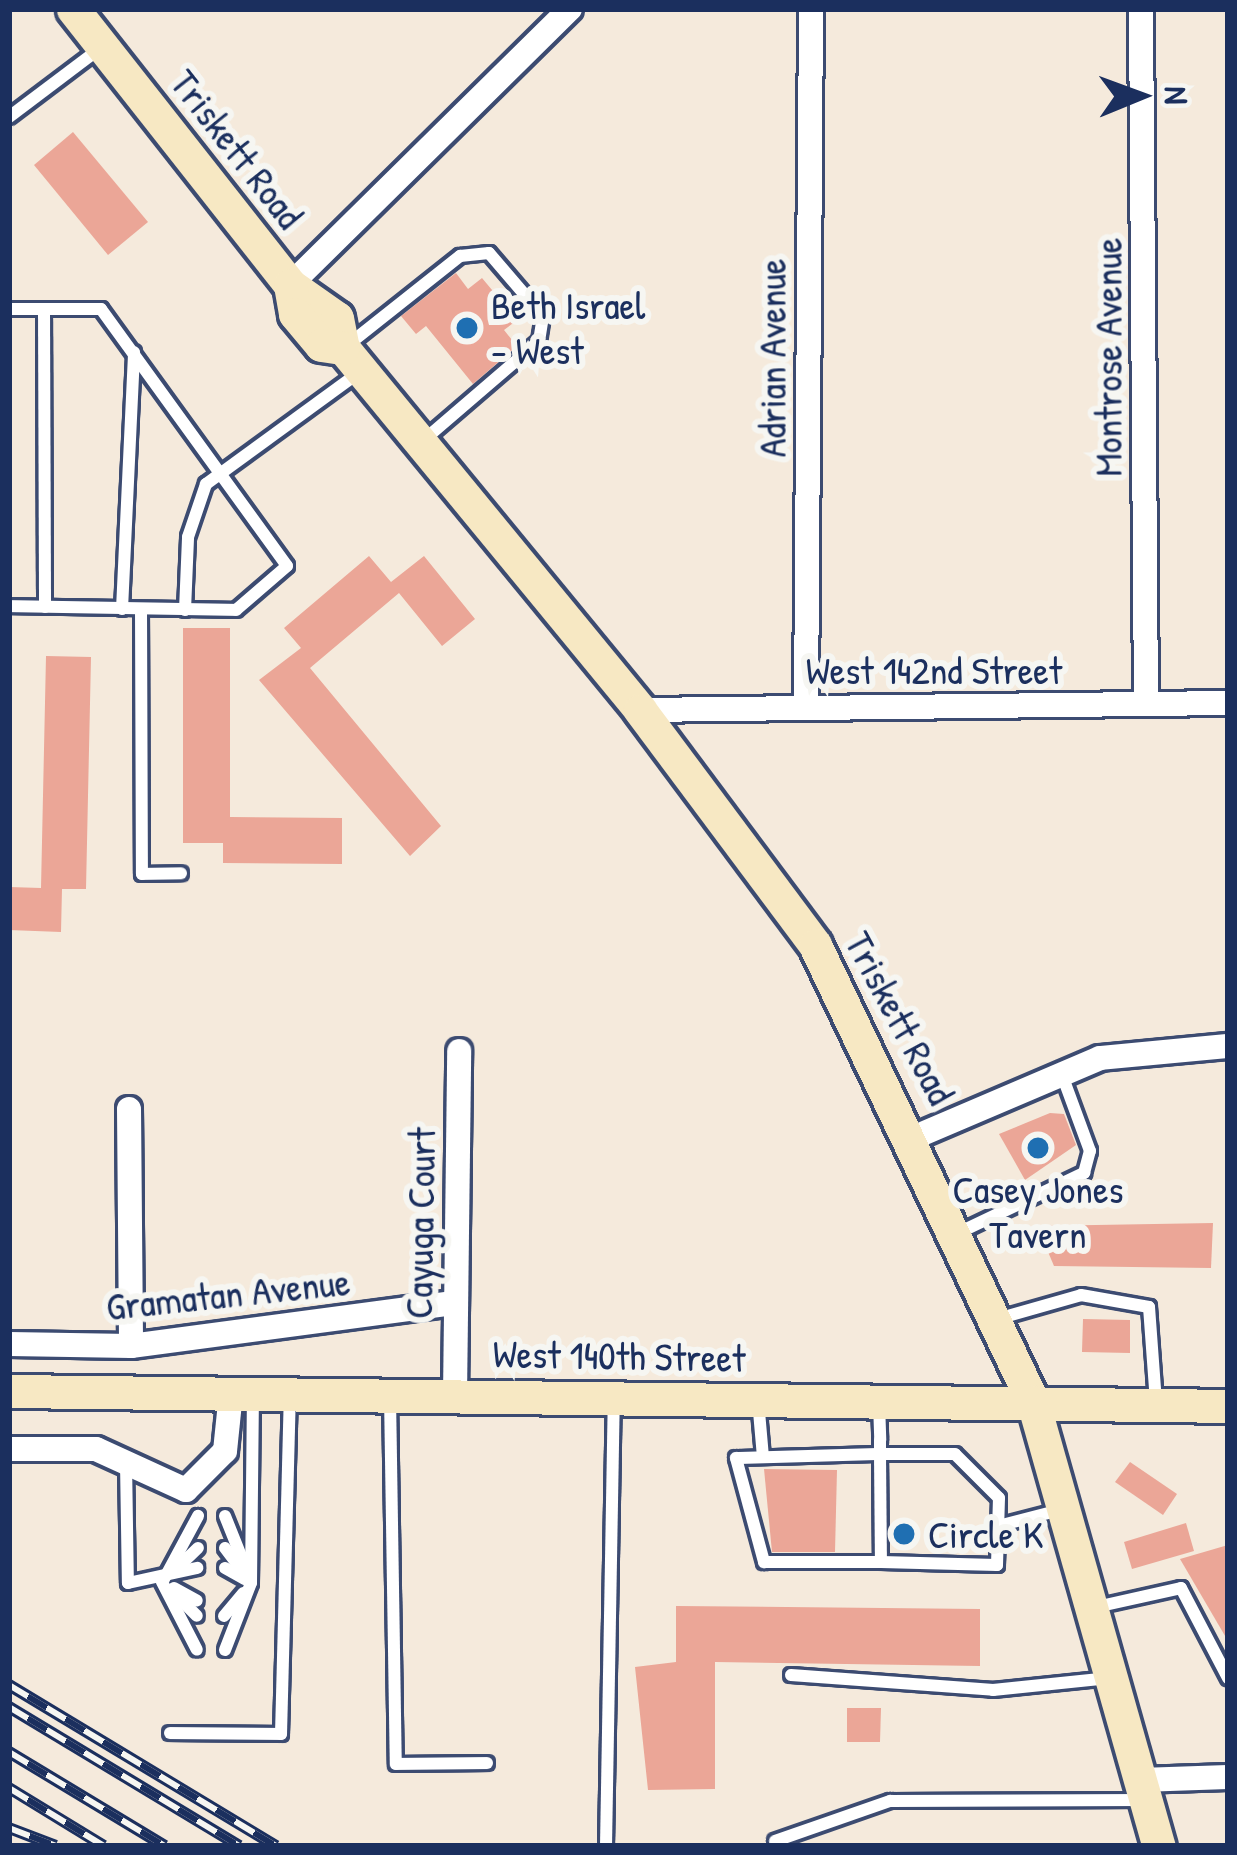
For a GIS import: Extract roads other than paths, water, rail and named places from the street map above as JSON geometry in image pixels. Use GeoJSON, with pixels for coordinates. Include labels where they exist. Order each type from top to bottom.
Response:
{"type":"FeatureCollection","features":[{"type":"Feature","properties":{"kind":"main road","name":"Triskett Road"},"geometry":{"type":"LineString","coordinates":[[92,22],[290,285],[322,300],[343,326],[352,359],[640,710],[815,945],[915,1137],[1033,1402],[1159,1846]]}},
{"type":"Feature","properties":{"kind":"main road","name":"West 140th Street"},"geometry":{"type":"LineString","coordinates":[[9,1391],[1228,1406]]}},
{"type":"Feature","properties":{"kind":"street"},"geometry":{"type":"LineString","coordinates":[[290,285],[570,9]]}},
{"type":"Feature","properties":{"kind":"street","name":"Adrian Avenue"},"geometry":{"type":"LineString","coordinates":[[806,707],[811,9]]}},
{"type":"Feature","properties":{"kind":"street","name":"Montrose Avenue"},"geometry":{"type":"LineString","coordinates":[[1141,9],[1146,704]]}},
{"type":"Feature","properties":{"kind":"street","name":"West 142nd Street"},"geometry":{"type":"LineString","coordinates":[[640,710],[1228,703]]}},
{"type":"Feature","properties":{"kind":"street"},"geometry":{"type":"LineString","coordinates":[[915,1137],[1100,1058],[1228,1046]]}},
{"type":"Feature","properties":{"kind":"street","name":"Cayuga Court"},"geometry":{"type":"LineString","coordinates":[[455,1396],[459,1051]]}},
{"type":"Feature","properties":{"kind":"street"},"geometry":{"type":"LineString","coordinates":[[129,1109],[131,1346]]}},
{"type":"Feature","properties":{"kind":"street","name":"Gramatan Avenue"},"geometry":{"type":"LineString","coordinates":[[9,1344],[131,1346],[455,1303]]}},
{"type":"Feature","properties":{"kind":"street"},"geometry":{"type":"LineString","coordinates":[[9,1449],[126,1461],[186,1490],[225,1450],[242,1393]]}},
{"type":"Feature","properties":{"kind":"street"},"geometry":{"type":"LineString","coordinates":[[1143,1790],[1228,1777]]}},
{"type":"Feature","properties":{"kind":"lane"},"geometry":{"type":"LineString","coordinates":[[9,117],[92,22]]}},
{"type":"Feature","properties":{"kind":"lane"},"geometry":{"type":"LineString","coordinates":[[185,610],[188,537],[206,484],[352,359],[460,256],[489,253],[543,316],[539,341],[420,442]]}},
{"type":"Feature","properties":{"kind":"lane"},"geometry":{"type":"LineString","coordinates":[[9,309],[100,309],[225,471],[287,566],[236,610],[9,606]]}},
{"type":"Feature","properties":{"kind":"lane"},"geometry":{"type":"LineString","coordinates":[[44,309],[45,607]]}},
{"type":"Feature","properties":{"kind":"lane"},"geometry":{"type":"LineString","coordinates":[[122,609],[134,352]]}},
{"type":"Feature","properties":{"kind":"lane"},"geometry":{"type":"LineString","coordinates":[[141,609],[142,874],[181,873]]}},
{"type":"Feature","properties":{"kind":"lane"},"geometry":{"type":"LineString","coordinates":[[958,1233],[1084,1174],[1090,1151],[1062,1074]]}},
{"type":"Feature","properties":{"kind":"lane"},"geometry":{"type":"LineString","coordinates":[[996,1320],[1081,1295],[1137,1300],[1156,1321],[1156,1404]]}},
{"type":"Feature","properties":{"kind":"lane"},"geometry":{"type":"LineString","coordinates":[[225,1650],[251,1583],[242,1393]]}},
{"type":"Feature","properties":{"kind":"lane"},"geometry":{"type":"LineString","coordinates":[[170,1732],[281,1734],[290,1394]]}},
{"type":"Feature","properties":{"kind":"lane"},"geometry":{"type":"LineString","coordinates":[[390,1395],[396,1764],[487,1763]]}},
{"type":"Feature","properties":{"kind":"lane"},"geometry":{"type":"LineString","coordinates":[[606,1846],[614,1398]]}},
{"type":"Feature","properties":{"kind":"lane"},"geometry":{"type":"LineString","coordinates":[[758,1399],[763,1457]]}},
{"type":"Feature","properties":{"kind":"lane"},"geometry":{"type":"LineString","coordinates":[[879,1401],[881,1562]]}},
{"type":"Feature","properties":{"kind":"lane"},"geometry":{"type":"LineString","coordinates":[[880,1454],[956,1454],[999,1498],[997,1564],[764,1562],[736,1457],[880,1454]]}},
{"type":"Feature","properties":{"kind":"lane"},"geometry":{"type":"LineString","coordinates":[[126,1461],[128,1582],[162,1582],[197,1568]]}},
{"type":"Feature","properties":{"kind":"lane"},"geometry":{"type":"LineString","coordinates":[[998,1526],[1063,1509]]}},
{"type":"Feature","properties":{"kind":"lane"},"geometry":{"type":"LineString","coordinates":[[162,1582],[197,1523]]}},
{"type":"Feature","properties":{"kind":"lane"},"geometry":{"type":"LineString","coordinates":[[225,1523],[251,1583]]}},
{"type":"Feature","properties":{"kind":"lane"},"geometry":{"type":"LineString","coordinates":[[162,1582],[198,1548]]}},
{"type":"Feature","properties":{"kind":"lane"},"geometry":{"type":"LineString","coordinates":[[225,1548],[251,1583]]}},
{"type":"Feature","properties":{"kind":"lane"},"geometry":{"type":"LineString","coordinates":[[225,1568],[251,1583]]}},
{"type":"Feature","properties":{"kind":"lane"},"geometry":{"type":"LineString","coordinates":[[162,1582],[197,1600]]}},
{"type":"Feature","properties":{"kind":"lane"},"geometry":{"type":"LineString","coordinates":[[162,1582],[197,1624]]}},
{"type":"Feature","properties":{"kind":"lane"},"geometry":{"type":"LineString","coordinates":[[162,1582],[197,1650]]}},
{"type":"Feature","properties":{"kind":"lane"},"geometry":{"type":"LineString","coordinates":[[224,1608],[251,1583]]}},
{"type":"Feature","properties":{"kind":"lane"},"geometry":{"type":"LineString","coordinates":[[225,1631],[251,1583]]}},
{"type":"Feature","properties":{"kind":"lane"},"geometry":{"type":"LineString","coordinates":[[1091,1608],[1181,1588],[1228,1678]]}},
{"type":"Feature","properties":{"kind":"lane"},"geometry":{"type":"LineString","coordinates":[[791,1675],[993,1690],[1111,1678]]}},
{"type":"Feature","properties":{"kind":"lane"},"geometry":{"type":"LineString","coordinates":[[775,1841],[890,1801],[1143,1790]]}},
{"type":"Feature","properties":{"kind":"railway"},"geometry":{"type":"LineString","coordinates":[[9,1685],[276,1846]]}},
{"type":"Feature","properties":{"kind":"railway"},"geometry":{"type":"LineString","coordinates":[[9,1707],[239,1846]]}},
{"type":"Feature","properties":{"kind":"railway"},"geometry":{"type":"LineString","coordinates":[[9,1752],[165,1846]]}},
{"type":"Feature","properties":{"kind":"railway"},"geometry":{"type":"LineString","coordinates":[[9,1788],[104,1846]]}},
{"type":"Feature","properties":{"kind":"railway"},"geometry":{"type":"LineString","coordinates":[[9,1828],[56,1846]]}},
{"type":"Feature","properties":{"kind":"place","name":"Beth Israel - West"},"geometry":{"type":"Point","coordinates":[467,328]}},
{"type":"Feature","properties":{"kind":"place","name":"Casey Jones Tavern"},"geometry":{"type":"Point","coordinates":[1038,1148]}},
{"type":"Feature","properties":{"kind":"place","name":"Circle K"},"geometry":{"type":"Point","coordinates":[904,1534]}}]}
